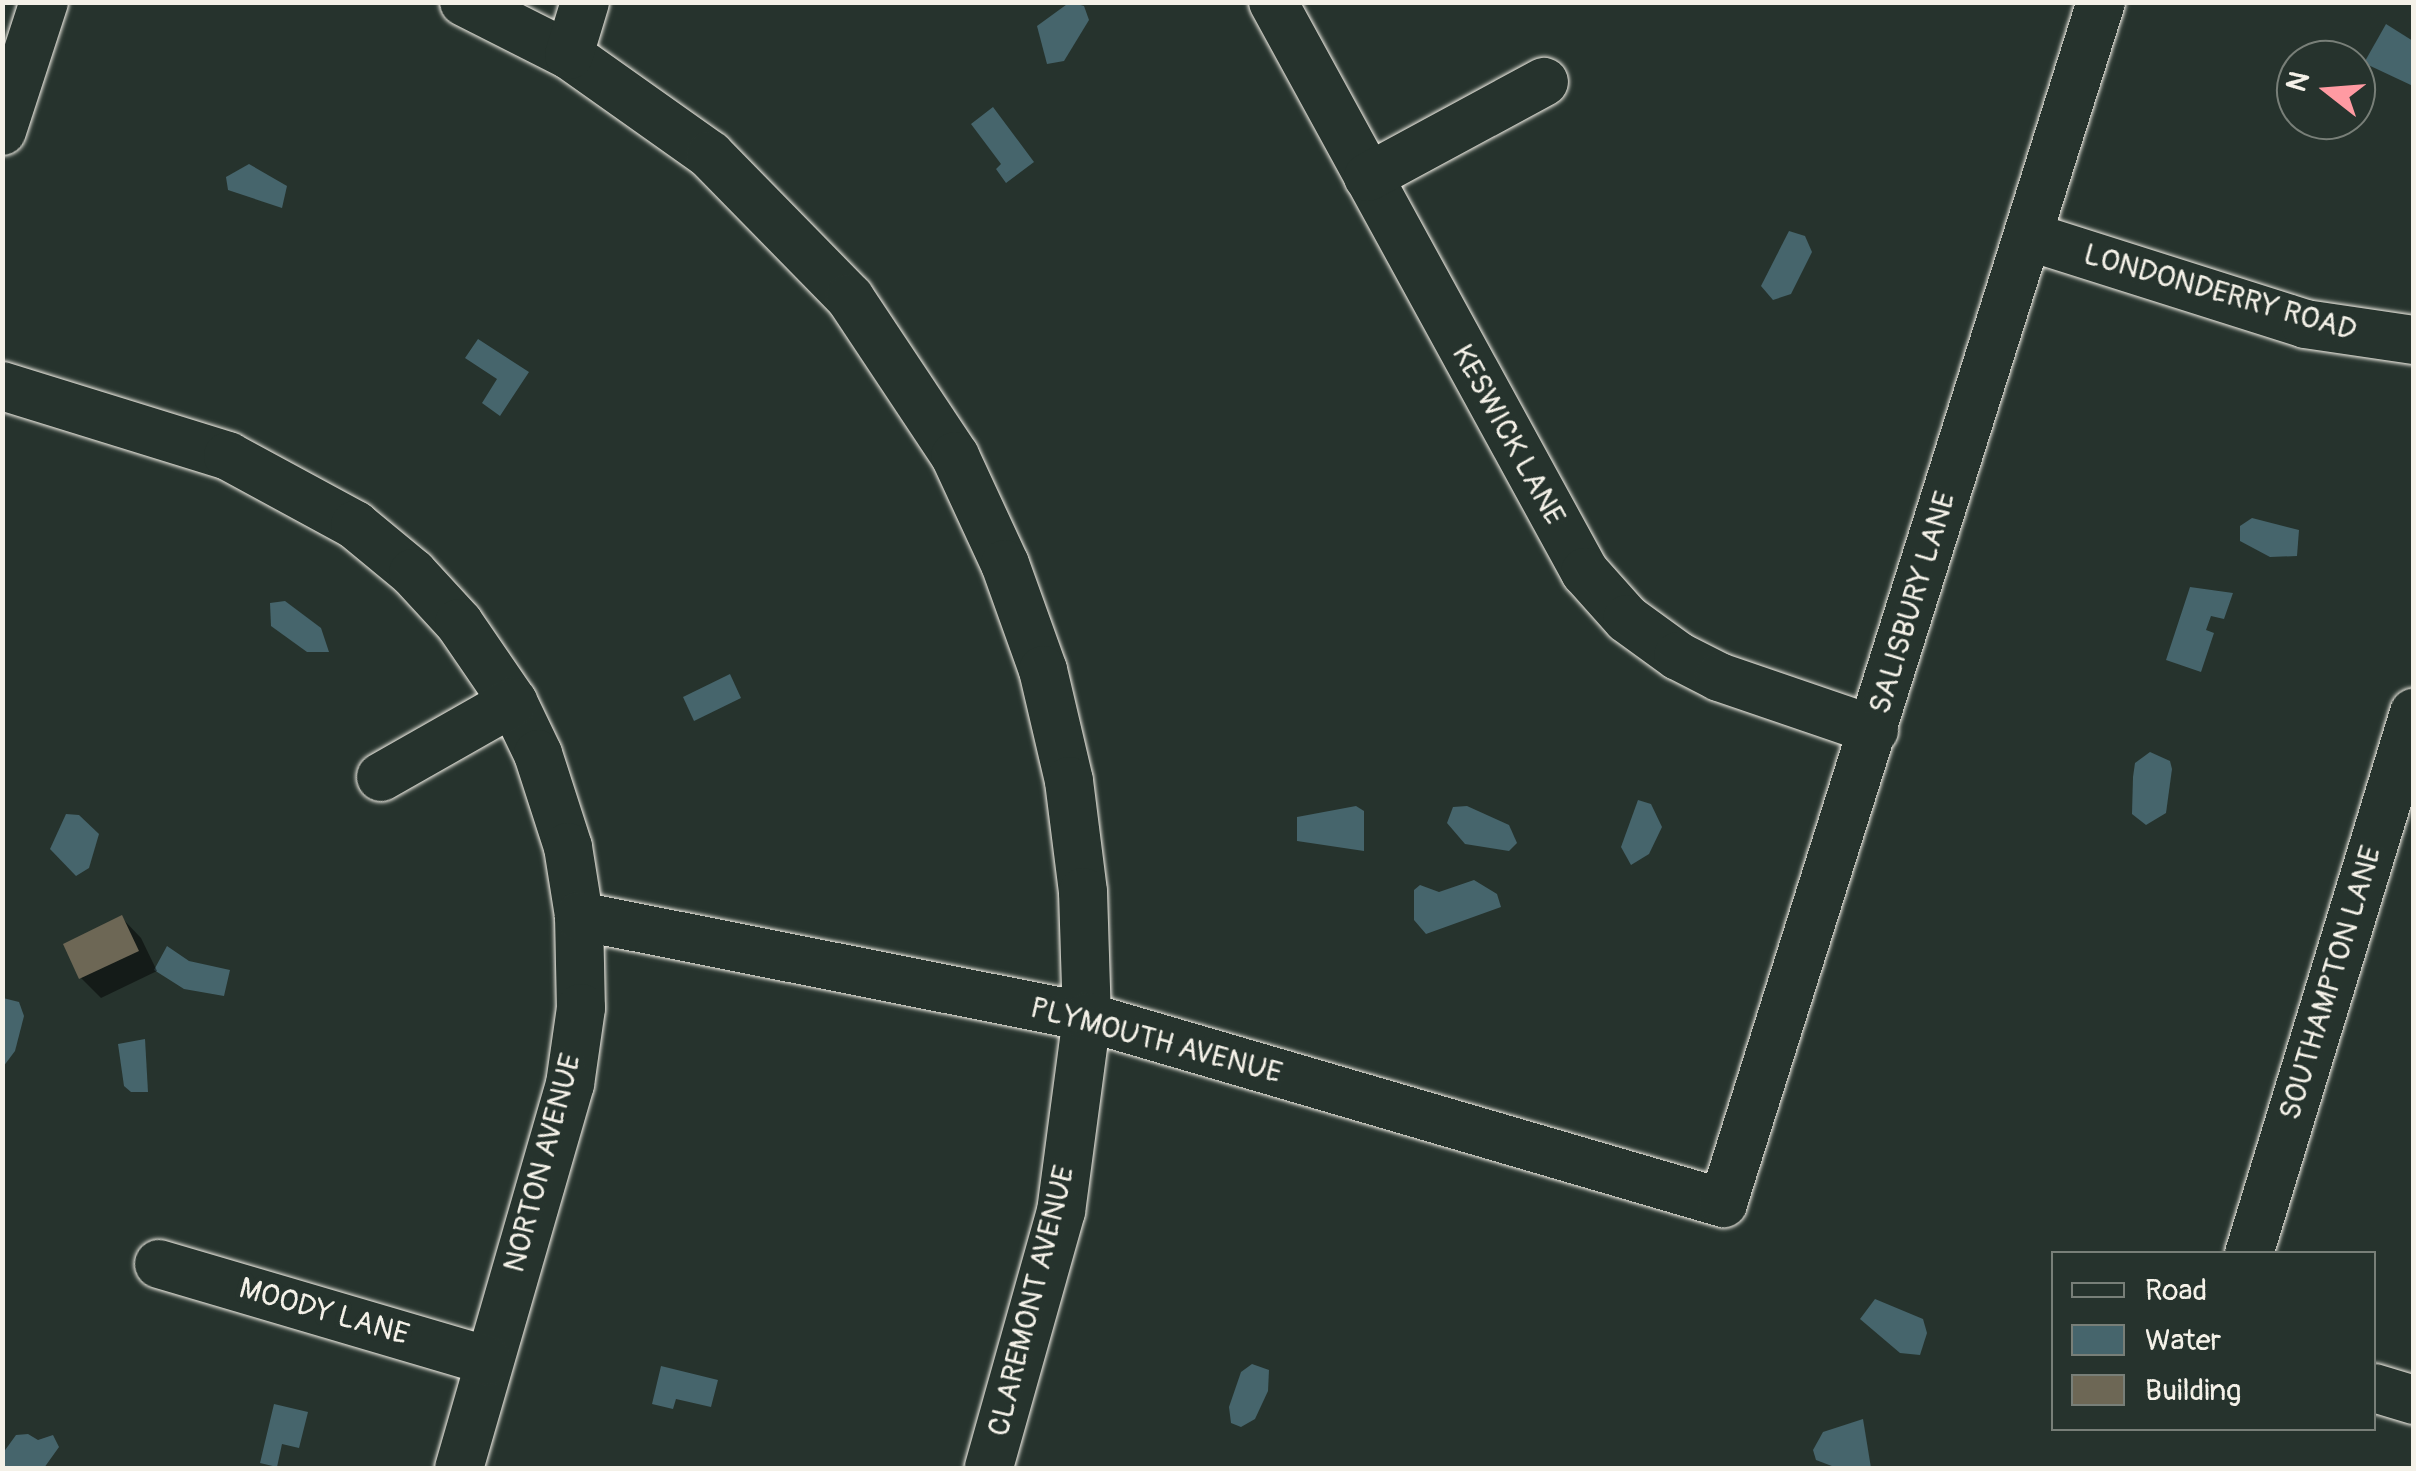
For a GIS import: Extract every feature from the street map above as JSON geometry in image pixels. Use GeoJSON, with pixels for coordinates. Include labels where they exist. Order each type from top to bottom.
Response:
{"type":"FeatureCollection","features":[{"type":"Feature","properties":{"kind":"street"},"geometry":{"type":"LineString","coordinates":[[2,131],[44,2]]}},
{"type":"Feature","properties":{"kind":"street","name":"CLAREMONT AVENUE"},"geometry":{"type":"LineString","coordinates":[[464,2],[568,56],[710,156],[764,204],[850,298],[955,456],[1005,564],[1052,707],[1083,892],[1087,1017],[1061,1211],[989,1468]]}},
{"type":"Feature","properties":{"kind":"street"},"geometry":{"type":"LineString","coordinates":[[568,56],[586,2]]}},
{"type":"Feature","properties":{"kind":"street","name":"KESWICK LANE"},"geometry":{"type":"LineString","coordinates":[[1273,2],[1544,502],[1586,572],[1627,619],[1719,677],[1874,730]]}},
{"type":"Feature","properties":{"kind":"street","name":"SALISBURY LANE"},"geometry":{"type":"LineString","coordinates":[[1723,1203],[2101,2]]}},
{"type":"Feature","properties":{"kind":"street"},"geometry":{"type":"LineString","coordinates":[[1368,177],[1544,82]]}},
{"type":"Feature","properties":{"kind":"street","name":"LONDONDERRY ROAD"},"geometry":{"type":"LineString","coordinates":[[2028,236],[2305,324],[2414,340]]}},
{"type":"Feature","properties":{"kind":"street","name":"NORTON AVENUE"},"geometry":{"type":"LineString","coordinates":[[2,386],[228,456],[306,494],[413,573],[514,702],[568,847],[579,916],[580,1008],[570,1084],[459,1468]]}},
{"type":"Feature","properties":{"kind":"street"},"geometry":{"type":"LineString","coordinates":[[380,777],[514,702]]}},
{"type":"Feature","properties":{"kind":"street","name":"SOUTHAMPTON LANE"},"geometry":{"type":"LineString","coordinates":[[2250,1251],[2414,713]]}},
{"type":"Feature","properties":{"kind":"street","name":"PLYMOUTH AVENUE"},"geometry":{"type":"LineString","coordinates":[[579,916],[1087,1017],[1723,1203]]}},
{"type":"Feature","properties":{"kind":"street","name":"MOODY LANE"},"geometry":{"type":"LineString","coordinates":[[159,1264],[488,1360]]}},
{"type":"Feature","properties":{"kind":"street"},"geometry":{"type":"LineString","coordinates":[[2376,1389],[2414,1400]]}},
{"type":"Feature","properties":{"kind":"water"},"geometry":{"type":"Polygon","coordinates":[[[1070,2],[1084,6],[1089,20],[1064,61],[1047,64],[1037,26],[1070,2]]]}},
{"type":"Feature","properties":{"kind":"water"},"geometry":{"type":"Polygon","coordinates":[[[2386,24],[2413,41],[2413,86],[2376,69],[2376,42],[2386,24]]]}},
{"type":"Feature","properties":{"kind":"water"},"geometry":{"type":"Polygon","coordinates":[[[993,107],[1034,162],[1006,183],[996,169],[1001,164],[971,124],[993,107]]]}},
{"type":"Feature","properties":{"kind":"water"},"geometry":{"type":"Polygon","coordinates":[[[249,164],[287,186],[282,208],[228,190],[226,177],[249,164]]]}},
{"type":"Feature","properties":{"kind":"water"},"geometry":{"type":"Polygon","coordinates":[[[1789,231],[1805,236],[1812,252],[1791,294],[1773,300],[1761,286],[1789,231]]]}},
{"type":"Feature","properties":{"kind":"water"},"geometry":{"type":"Polygon","coordinates":[[[478,339],[529,372],[500,416],[482,403],[497,379],[465,358],[478,339]]]}},
{"type":"Feature","properties":{"kind":"water"},"geometry":{"type":"Polygon","coordinates":[[[2252,518],[2299,530],[2297,556],[2270,557],[2240,541],[2240,526],[2252,518]]]}},
{"type":"Feature","properties":{"kind":"water"},"geometry":{"type":"Polygon","coordinates":[[[2190,587],[2233,593],[2224,619],[2211,616],[2206,630],[2214,633],[2201,672],[2166,660],[2190,587]]]}},
{"type":"Feature","properties":{"kind":"water"},"geometry":{"type":"Polygon","coordinates":[[[285,601],[321,628],[329,652],[307,652],[271,626],[270,603],[285,601]]]}},
{"type":"Feature","properties":{"kind":"water"},"geometry":{"type":"Polygon","coordinates":[[[730,674],[741,698],[694,721],[683,697],[730,674]]]}},
{"type":"Feature","properties":{"kind":"water"},"geometry":{"type":"Polygon","coordinates":[[[2150,752],[2170,761],[2172,769],[2166,813],[2146,825],[2132,814],[2133,777],[2135,763],[2150,752]]]}},
{"type":"Feature","properties":{"kind":"water"},"geometry":{"type":"Polygon","coordinates":[[[1638,800],[1651,804],[1662,827],[1649,854],[1631,865],[1621,847],[1638,800]]]}},
{"type":"Feature","properties":{"kind":"water"},"geometry":{"type":"Polygon","coordinates":[[[1356,806],[1364,811],[1364,851],[1297,841],[1297,817],[1356,806]]]}},
{"type":"Feature","properties":{"kind":"water"},"geometry":{"type":"Polygon","coordinates":[[[1467,806],[1509,825],[1517,843],[1509,851],[1465,844],[1447,823],[1453,807],[1467,806]]]}},
{"type":"Feature","properties":{"kind":"water"},"geometry":{"type":"Polygon","coordinates":[[[66,814],[79,815],[99,834],[89,868],[76,876],[50,849],[66,814]]]}},
{"type":"Feature","properties":{"kind":"water"},"geometry":{"type":"Polygon","coordinates":[[[1474,880],[1497,894],[1501,907],[1426,934],[1414,920],[1414,890],[1420,885],[1439,892],[1474,880]]]}},
{"type":"Feature","properties":{"kind":"water"},"geometry":{"type":"Polygon","coordinates":[[[167,946],[189,961],[230,970],[224,996],[184,989],[154,970],[167,946]]]}},
{"type":"Feature","properties":{"kind":"water"},"geometry":{"type":"Polygon","coordinates":[[[3,998],[19,1002],[24,1016],[15,1051],[3,1067],[3,998]]]}},
{"type":"Feature","properties":{"kind":"water"},"geometry":{"type":"Polygon","coordinates":[[[145,1039],[148,1092],[131,1092],[124,1086],[118,1044],[145,1039]]]}},
{"type":"Feature","properties":{"kind":"water"},"geometry":{"type":"Polygon","coordinates":[[[1875,1299],[1923,1319],[1927,1333],[1920,1355],[1900,1353],[1860,1319],[1875,1299]]]}},
{"type":"Feature","properties":{"kind":"water"},"geometry":{"type":"Polygon","coordinates":[[[1252,1364],[1269,1370],[1268,1391],[1255,1419],[1241,1427],[1231,1423],[1229,1407],[1241,1372],[1252,1364]]]}},
{"type":"Feature","properties":{"kind":"water"},"geometry":{"type":"Polygon","coordinates":[[[661,1366],[718,1380],[711,1407],[676,1399],[673,1409],[652,1404],[661,1366]]]}},
{"type":"Feature","properties":{"kind":"water"},"geometry":{"type":"Polygon","coordinates":[[[274,1404],[308,1412],[299,1448],[282,1444],[277,1467],[260,1463],[274,1404]]]}},
{"type":"Feature","properties":{"kind":"water"},"geometry":{"type":"Polygon","coordinates":[[[1863,1419],[1871,1468],[1837,1468],[1816,1460],[1813,1450],[1823,1432],[1863,1419]]]}},
{"type":"Feature","properties":{"kind":"water"},"geometry":{"type":"Polygon","coordinates":[[[28,1434],[38,1440],[53,1435],[59,1447],[44,1468],[3,1468],[3,1453],[16,1435],[28,1434]]]}},
{"type":"Feature","properties":{"kind":"building"},"geometry":{"type":"Polygon","coordinates":[[[122,915],[139,951],[79,979],[63,944],[122,915]]]}}]}
